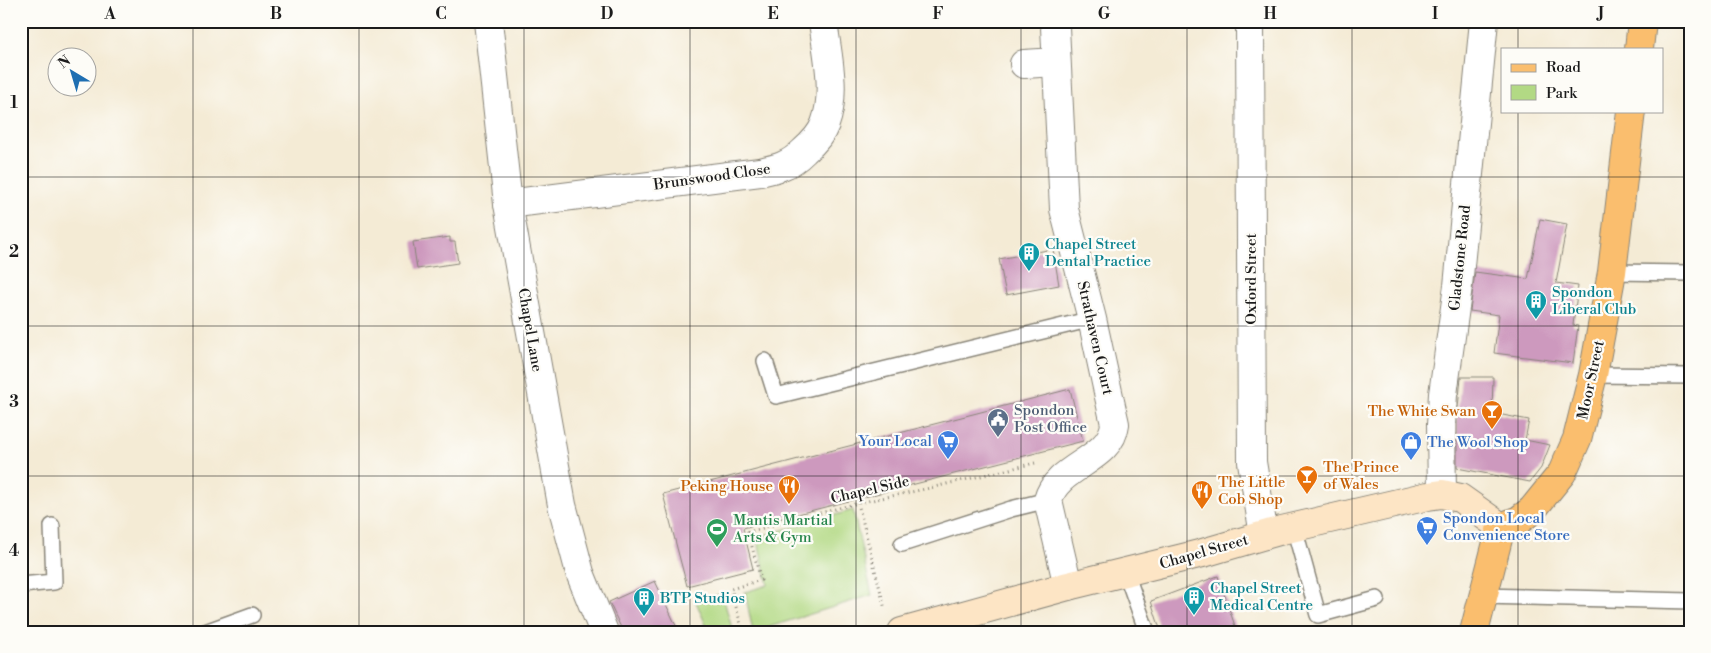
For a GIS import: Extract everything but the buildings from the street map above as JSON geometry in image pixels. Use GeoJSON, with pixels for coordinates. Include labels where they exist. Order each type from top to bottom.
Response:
{"type":"FeatureCollection","features":[{"type":"Feature","properties":{"kind":"main road"},"geometry":{"type":"LineString","coordinates":[[1639,48],[1642,21]]}},
{"type":"Feature","properties":{"kind":"main road","name":"Moor Street"},"geometry":{"type":"LineString","coordinates":[[1501,527],[1518,520],[1532,510],[1562,472],[1577,439],[1593,375],[1612,272],[1631,112]]}},
{"type":"Feature","properties":{"kind":"main road"},"geometry":{"type":"LineString","coordinates":[[1474,632],[1501,527]]}},
{"type":"Feature","properties":{"kind":"street","name":"Chapel Lane"},"geometry":{"type":"LineString","coordinates":[[488,21],[508,204],[562,505],[580,573],[604,632]]}},
{"type":"Feature","properties":{"kind":"street","name":"Brunswood Close"},"geometry":{"type":"LineString","coordinates":[[508,204],[760,172],[782,166],[797,158],[820,134],[825,125],[827,115],[830,76],[823,21]]}},
{"type":"Feature","properties":{"kind":"street","name":"Oxford Street"},"geometry":{"type":"LineString","coordinates":[[1250,21],[1252,462],[1264,535]]}},
{"type":"Feature","properties":{"kind":"street","name":"Gladstone Road"},"geometry":{"type":"LineString","coordinates":[[1442,494],[1441,425],[1443,394],[1458,286],[1484,21]]}},
{"type":"Feature","properties":{"kind":"street","name":"Strathaven Court"},"geometry":{"type":"LineString","coordinates":[[1048,500],[1055,486],[1108,442],[1114,432],[1115,424],[1092,319],[1064,209],[1055,27]]}},
{"type":"Feature","properties":{"kind":"street"},"geometry":{"type":"LineString","coordinates":[[1024,64],[1056,62]]}},
{"type":"Feature","properties":{"kind":"street","name":"Chapel Street"},"geometry":{"type":"LineString","coordinates":[[894,622],[1126,573],[1294,527],[1442,494]]}},
{"type":"Feature","properties":{"kind":"street"},"geometry":{"type":"LineString","coordinates":[[1442,494],[1460,498],[1501,527]]}},
{"type":"Feature","properties":{"kind":"street"},"geometry":{"type":"LineString","coordinates":[[1048,500],[1068,586]]}},
{"type":"Feature","properties":{"kind":"lane"},"geometry":{"type":"LineString","coordinates":[[1612,272],[1690,273]]}},
{"type":"Feature","properties":{"kind":"lane"},"geometry":{"type":"LineString","coordinates":[[765,361],[776,396],[1092,319]]}},
{"type":"Feature","properties":{"kind":"lane"},"geometry":{"type":"LineString","coordinates":[[1593,375],[1690,376]]}},
{"type":"Feature","properties":{"kind":"lane"},"geometry":{"type":"LineString","coordinates":[[902,544],[1011,509],[1048,500]]}},
{"type":"Feature","properties":{"kind":"lane"},"geometry":{"type":"LineString","coordinates":[[21,585],[54,582],[52,526]]}},
{"type":"Feature","properties":{"kind":"lane"},"geometry":{"type":"LineString","coordinates":[[1294,527],[1318,615],[1377,599]]}},
{"type":"Feature","properties":{"kind":"lane"},"geometry":{"type":"LineString","coordinates":[[1126,573],[1147,632]]}},
{"type":"Feature","properties":{"kind":"lane"},"geometry":{"type":"LineString","coordinates":[[1483,596],[1690,601]]}},
{"type":"Feature","properties":{"kind":"lane"},"geometry":{"type":"LineString","coordinates":[[205,632],[252,615]]}},
{"type":"Feature","properties":{"kind":"path","name":"Chapel Side"},"geometry":{"type":"LineString","coordinates":[[743,632],[731,589],[761,580],[748,532],[858,503],[1043,461]]}},
{"type":"Feature","properties":{"kind":"path"},"geometry":{"type":"LineString","coordinates":[[858,503],[894,622]]}},
{"type":"Feature","properties":{"kind":"green space"},"geometry":{"type":"Polygon","coordinates":[[[853,510],[872,595],[753,632],[745,592],[768,585],[757,537],[853,510]]]}},
{"type":"Feature","properties":{"kind":"green space"},"geometry":{"type":"Polygon","coordinates":[[[722,593],[733,632],[709,632],[696,602],[722,593]]]}},
{"type":"Feature","properties":{"kind":"place","name":"Chapel Street Dental Practice"},"geometry":{"type":"Point","coordinates":[1029,272]}},
{"type":"Feature","properties":{"kind":"place","name":"Spondon Liberal Club"},"geometry":{"type":"Point","coordinates":[1536,320]}},
{"type":"Feature","properties":{"kind":"place","name":"The White Swan"},"geometry":{"type":"Point","coordinates":[1492,430]}},
{"type":"Feature","properties":{"kind":"place","name":"Spondon Post Office"},"geometry":{"type":"Point","coordinates":[998,438]}},
{"type":"Feature","properties":{"kind":"place","name":"Your Local"},"geometry":{"type":"Point","coordinates":[948,460]}},
{"type":"Feature","properties":{"kind":"place","name":"The Wool Shop"},"geometry":{"type":"Point","coordinates":[1411,461]}},
{"type":"Feature","properties":{"kind":"place","name":"The Prince of Wales"},"geometry":{"type":"Point","coordinates":[1307,495]}},
{"type":"Feature","properties":{"kind":"place","name":"Peking House"},"geometry":{"type":"Point","coordinates":[789,505]}},
{"type":"Feature","properties":{"kind":"place","name":"The Little Cob Shop"},"geometry":{"type":"Point","coordinates":[1202,510]}},
{"type":"Feature","properties":{"kind":"place","name":"Spondon Local Convenience Store"},"geometry":{"type":"Point","coordinates":[1427,546]}},
{"type":"Feature","properties":{"kind":"place","name":"Mantis Martial Arts & Gym"},"geometry":{"type":"Point","coordinates":[717,548]}},
{"type":"Feature","properties":{"kind":"place","name":"Chapel Street Medical Centre"},"geometry":{"type":"Point","coordinates":[1194,616]}},
{"type":"Feature","properties":{"kind":"place","name":"BTP Studios"},"geometry":{"type":"Point","coordinates":[644,617]}}]}
